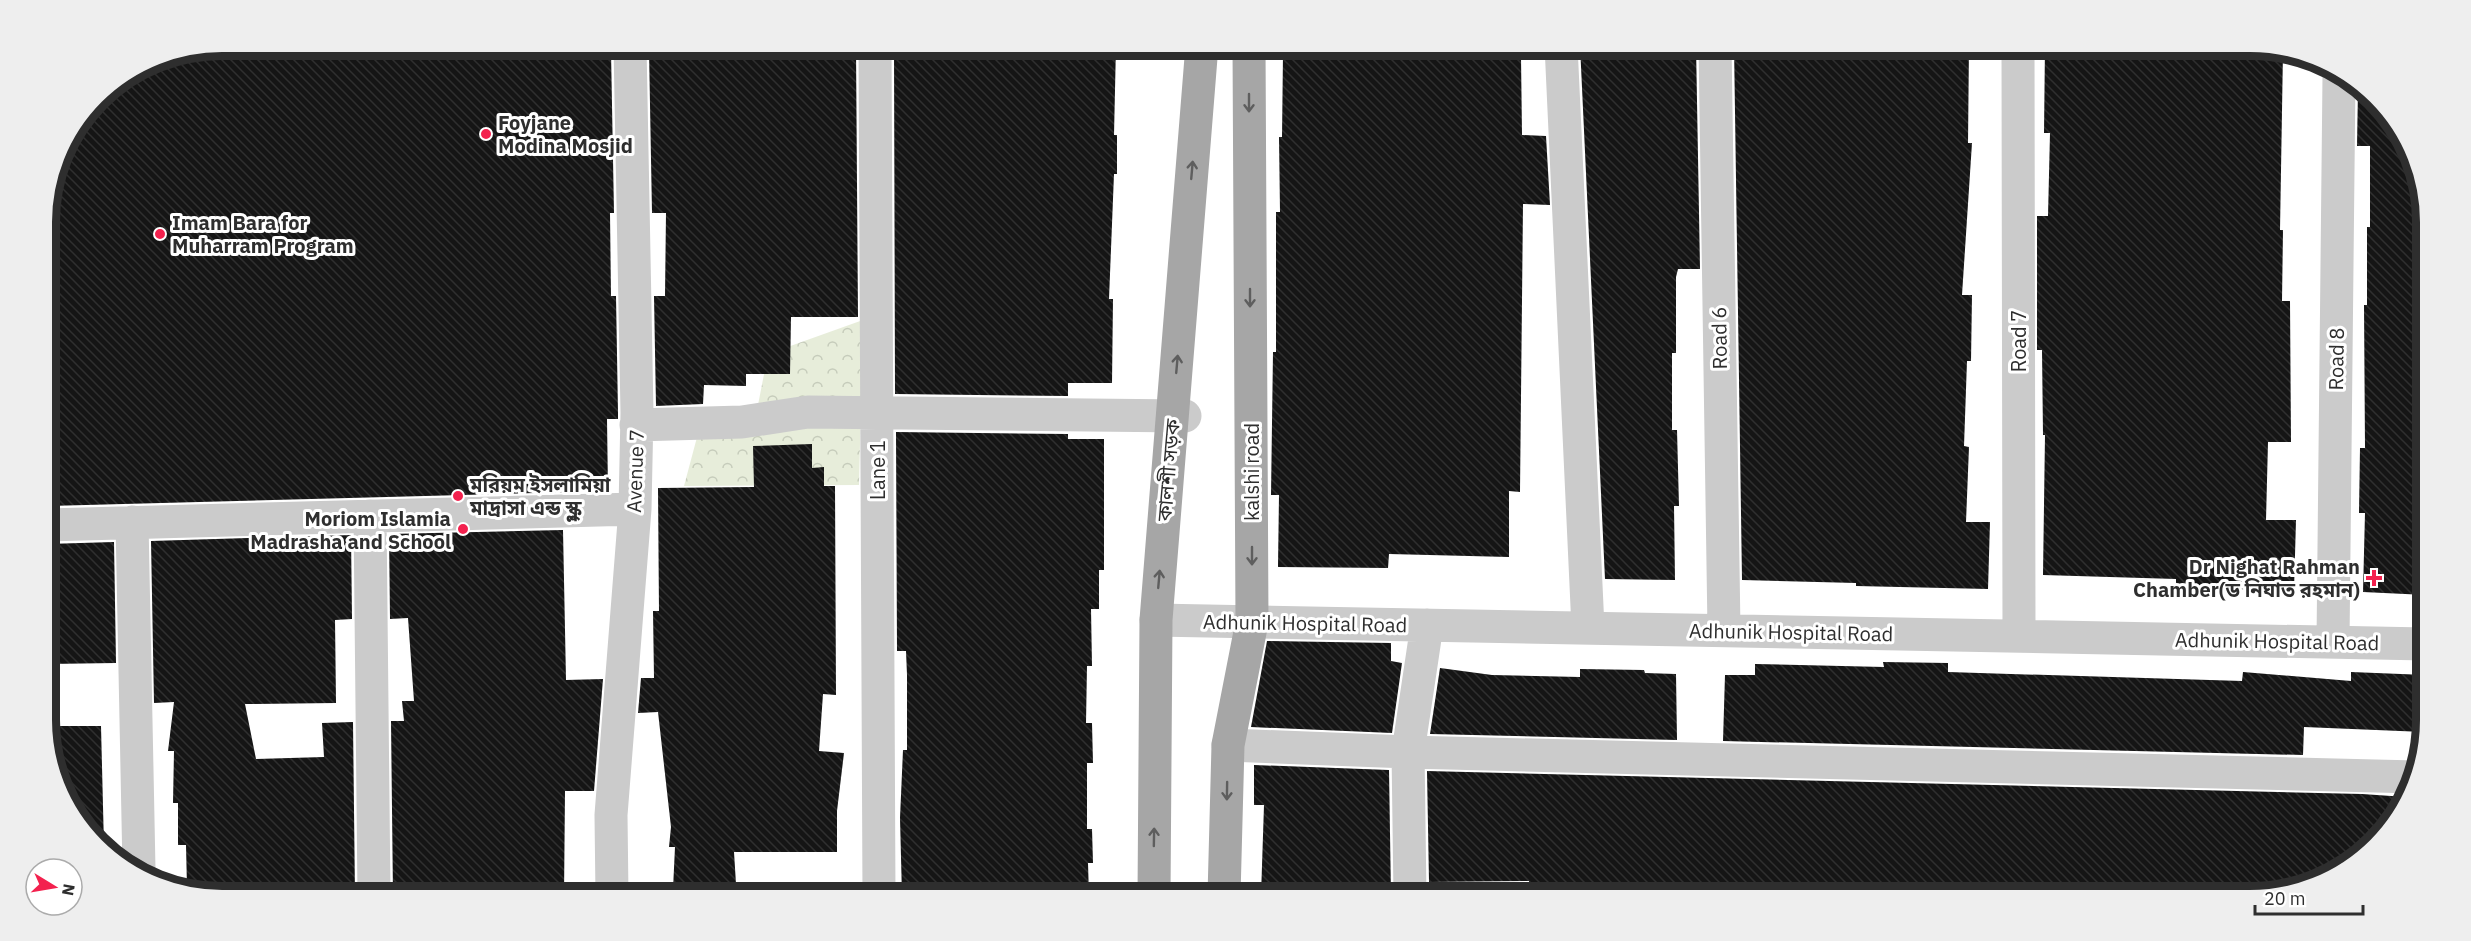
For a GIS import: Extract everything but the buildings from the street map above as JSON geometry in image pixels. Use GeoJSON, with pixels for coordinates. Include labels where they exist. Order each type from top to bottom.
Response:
{"type":"FeatureCollection","features":[{"type":"Feature","properties":{"kind":"main road","name":"কালশী সড়ক"},"geometry":{"type":"LineString","coordinates":[[1154,886],[1156,620],[1201,56]]}},
{"type":"Feature","properties":{"kind":"main road","name":"kalshi road"},"geometry":{"type":"LineString","coordinates":[[1224,886],[1228,745],[1252,622],[1249,56]]}},
{"type":"Feature","properties":{"kind":"street","name":"Avenue 7"},"geometry":{"type":"LineString","coordinates":[[612,886],[611,815],[635,509],[636,425],[630,56]]}},
{"type":"Feature","properties":{"kind":"street","name":"Lane 1"},"geometry":{"type":"LineString","coordinates":[[875,56],[879,886]]}},
{"type":"Feature","properties":{"kind":"street"},"geometry":{"type":"LineString","coordinates":[[1562,56],[1588,628]]}},
{"type":"Feature","properties":{"kind":"street","name":"Road 6"},"geometry":{"type":"LineString","coordinates":[[1714,56],[1724,630]]}},
{"type":"Feature","properties":{"kind":"street","name":"Road 7"},"geometry":{"type":"LineString","coordinates":[[2018,56],[2019,636]]}},
{"type":"Feature","properties":{"kind":"street","name":"Road 8"},"geometry":{"type":"LineString","coordinates":[[2333,642],[2339,81]]}},
{"type":"Feature","properties":{"kind":"street"},"geometry":{"type":"LineString","coordinates":[[636,425],[742,422],[808,412],[1185,416]]}},
{"type":"Feature","properties":{"kind":"street"},"geometry":{"type":"LineString","coordinates":[[55,525],[635,509]]}},
{"type":"Feature","properties":{"kind":"street"},"geometry":{"type":"LineString","coordinates":[[370,516],[374,886]]}},
{"type":"Feature","properties":{"kind":"street"},"geometry":{"type":"LineString","coordinates":[[132,522],[139,863]]}},
{"type":"Feature","properties":{"kind":"street","name":"Adhunik Hospital Road"},"geometry":{"type":"LineString","coordinates":[[1156,620],[2416,644]]}},
{"type":"Feature","properties":{"kind":"street"},"geometry":{"type":"LineString","coordinates":[[1410,885],[1408,752],[1427,625]]}},
{"type":"Feature","properties":{"kind":"street"},"geometry":{"type":"LineString","coordinates":[[1228,745],[1408,752],[2405,777]]}},
{"type":"Feature","properties":{"kind":"green space"},"geometry":{"type":"Polygon","coordinates":[[[863,320],[859,485],[684,486],[700,426],[757,410],[768,354],[863,320]]]}},
{"type":"Feature","properties":{"kind":"place","name":"Foyjane Modina Mosjid"},"geometry":{"type":"Point","coordinates":[486,134]}},
{"type":"Feature","properties":{"kind":"place","name":"Imam Bara for Muharram Program"},"geometry":{"type":"Point","coordinates":[160,234]}},
{"type":"Feature","properties":{"kind":"place","name":"মরিয়ম ইসলামিয়া মাদ্রাসা এন্ড স্কুল"},"geometry":{"type":"Point","coordinates":[458,496]}},
{"type":"Feature","properties":{"kind":"place","name":"Moriom Islamia Madrasha and School"},"geometry":{"type":"Point","coordinates":[463,529]}},
{"type":"Feature","properties":{"kind":"place","name":"Dr Nighat Rahman Chamber(ড নিঘাত রহমান)"},"geometry":{"type":"Point","coordinates":[2374,578]}}]}
